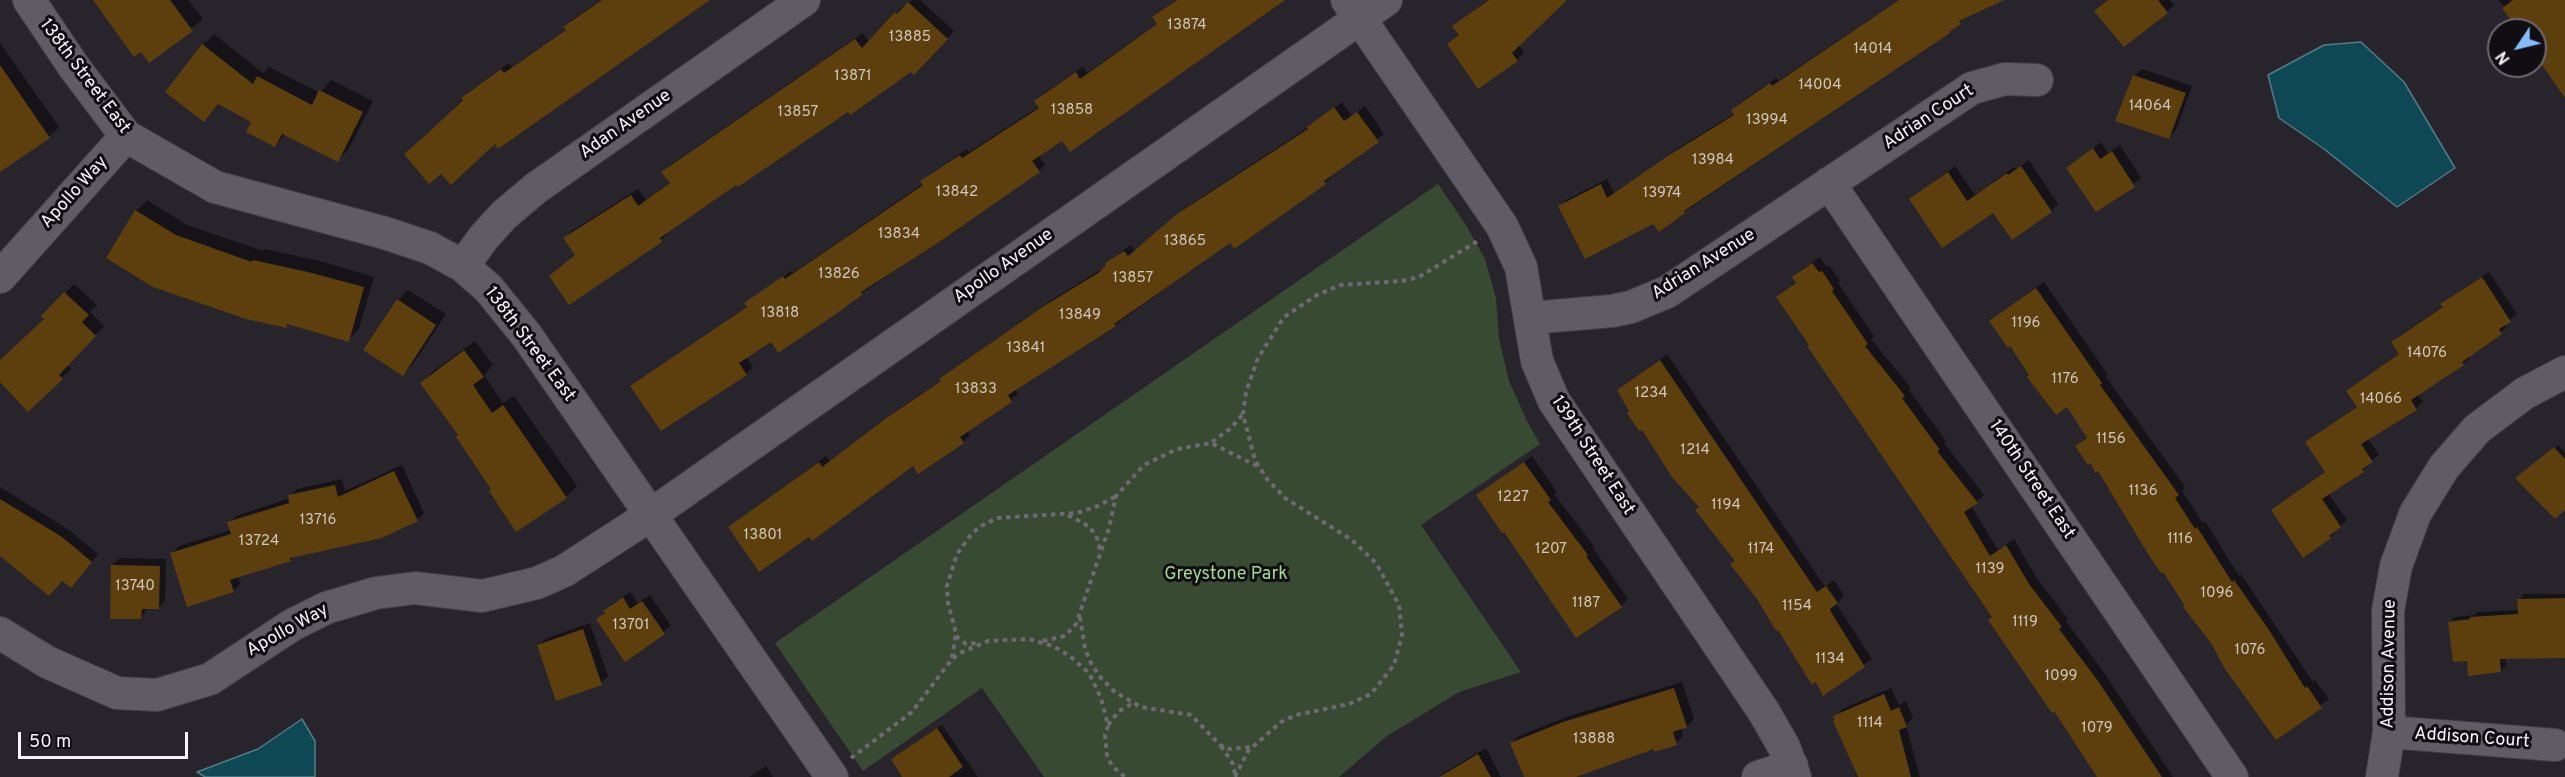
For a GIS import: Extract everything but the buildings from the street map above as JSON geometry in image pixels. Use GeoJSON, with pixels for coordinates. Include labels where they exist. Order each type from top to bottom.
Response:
{"type":"FeatureCollection","features":[{"type":"Feature","properties":{"kind":"street","name":"138th Street East"},"geometry":{"type":"LineString","coordinates":[[28,0],[74,68],[126,136],[215,187],[385,233],[430,248],[463,266],[489,289],[527,336],[649,516],[841,768]]}},
{"type":"Feature","properties":{"kind":"street","name":"Adan Avenue"},"geometry":{"type":"LineString","coordinates":[[463,266],[484,237],[504,215],[536,188],[804,0]]}},
{"type":"Feature","properties":{"kind":"street","name":"Apollo Avenue"},"geometry":{"type":"LineString","coordinates":[[649,516],[1354,9],[1386,0]]}},
{"type":"Feature","properties":{"kind":"street","name":"139th Street East"},"geometry":{"type":"LineString","coordinates":[[1354,9],[1502,225],[1521,267],[1537,361],[1554,401],[1764,712],[1793,771]]}},
{"type":"Feature","properties":{"kind":"street","name":"Adrian Court"},"geometry":{"type":"LineString","coordinates":[[1829,183],[1972,88],[2005,79],[2037,80]]}},
{"type":"Feature","properties":{"kind":"street","name":"Apollo Way"},"geometry":{"type":"LineString","coordinates":[[0,277],[126,136]]}},
{"type":"Feature","properties":{"kind":"street","name":"Adrian Avenue"},"geometry":{"type":"LineString","coordinates":[[1530,318],[1612,311],[1650,300],[1684,282],[1829,183]]}},
{"type":"Feature","properties":{"kind":"street","name":"140th Street East"},"geometry":{"type":"LineString","coordinates":[[1829,183],[2232,777]]}},
{"type":"Feature","properties":{"kind":"street","name":"Addison Avenue"},"geometry":{"type":"LineString","coordinates":[[2382,777],[2389,732],[2388,611],[2396,566],[2415,514],[2444,467],[2477,429],[2525,393],[2565,372]]}},
{"type":"Feature","properties":{"kind":"street","name":"Apollo Way"},"geometry":{"type":"LineString","coordinates":[[0,633],[47,662],[117,693],[157,695],[210,679],[292,625],[326,608],[376,593],[415,588],[482,596],[537,583],[564,571],[649,516]]}},
{"type":"Feature","properties":{"kind":"street","name":"Addison Court"},"geometry":{"type":"LineString","coordinates":[[2389,732],[2555,745]]}},
{"type":"Feature","properties":{"kind":"street"},"geometry":{"type":"LineString","coordinates":[[1758,777],[1793,771]]}},
{"type":"Feature","properties":{"kind":"path"},"geometry":{"type":"LineString","coordinates":[[1235,776],[1253,747],[1288,718],[1349,704],[1371,694],[1394,665],[1400,645],[1402,625],[1395,593],[1366,552],[1352,540],[1285,498],[1259,466],[1251,448],[1243,414],[1246,392],[1258,358],[1279,323],[1293,310],[1317,295],[1341,285],[1419,277],[1502,225]]}},
{"type":"Feature","properties":{"kind":"path"},"geometry":{"type":"LineString","coordinates":[[952,659],[956,636],[948,603],[947,585],[957,554],[980,527],[997,518],[1067,515],[1098,506],[1116,496],[1138,469],[1153,458],[1177,449],[1211,442],[1231,428],[1243,414]]}},
{"type":"Feature","properties":{"kind":"path"},"geometry":{"type":"LineString","coordinates":[[1211,442],[1259,466]]}},
{"type":"Feature","properties":{"kind":"path"},"geometry":{"type":"LineString","coordinates":[[956,636],[966,644],[1012,639],[1056,640],[1065,636],[1076,624],[1080,615],[1116,496]]}},
{"type":"Feature","properties":{"kind":"path"},"geometry":{"type":"LineString","coordinates":[[1067,515],[1090,527],[1098,540],[1100,553]]}},
{"type":"Feature","properties":{"kind":"path"},"geometry":{"type":"LineString","coordinates":[[1080,615],[1085,649],[1095,669],[1115,692],[1141,707]]}},
{"type":"Feature","properties":{"kind":"path"},"geometry":{"type":"LineString","coordinates":[[1042,641],[1070,656],[1089,673],[1101,698],[1108,726]]}},
{"type":"Feature","properties":{"kind":"path"},"geometry":{"type":"LineString","coordinates":[[841,768],[912,712],[952,659],[960,652],[983,643]]}},
{"type":"Feature","properties":{"kind":"path"},"geometry":{"type":"LineString","coordinates":[[1089,673],[1095,669]]}},
{"type":"Feature","properties":{"kind":"path"},"geometry":{"type":"LineString","coordinates":[[1125,777],[1112,766],[1107,755],[1105,735],[1108,726],[1119,711],[1130,705],[1191,715],[1220,745],[1233,764],[1235,776]]}},
{"type":"Feature","properties":{"kind":"path"},"geometry":{"type":"LineString","coordinates":[[1220,745],[1235,750],[1253,747]]}},
{"type":"Feature","properties":{"kind":"green space","name":"Greystone Park"},"geometry":{"type":"Polygon","coordinates":[[[1438,184],[1466,225],[1485,259],[1496,298],[1499,339],[1509,381],[1540,444],[1421,525],[1521,672],[1459,692],[1387,736],[1339,777],[1044,777],[982,688],[863,771],[775,643],[1438,184]]]}},
{"type":"Feature","properties":{"kind":"water"},"geometry":{"type":"Polygon","coordinates":[[[2361,42],[2404,82],[2455,168],[2397,207],[2324,149],[2279,118],[2268,75],[2324,45],[2361,42]]]}},
{"type":"Feature","properties":{"kind":"water"},"geometry":{"type":"Polygon","coordinates":[[[302,719],[315,741],[315,777],[205,777],[197,772],[258,749],[302,719]]]}}]}
